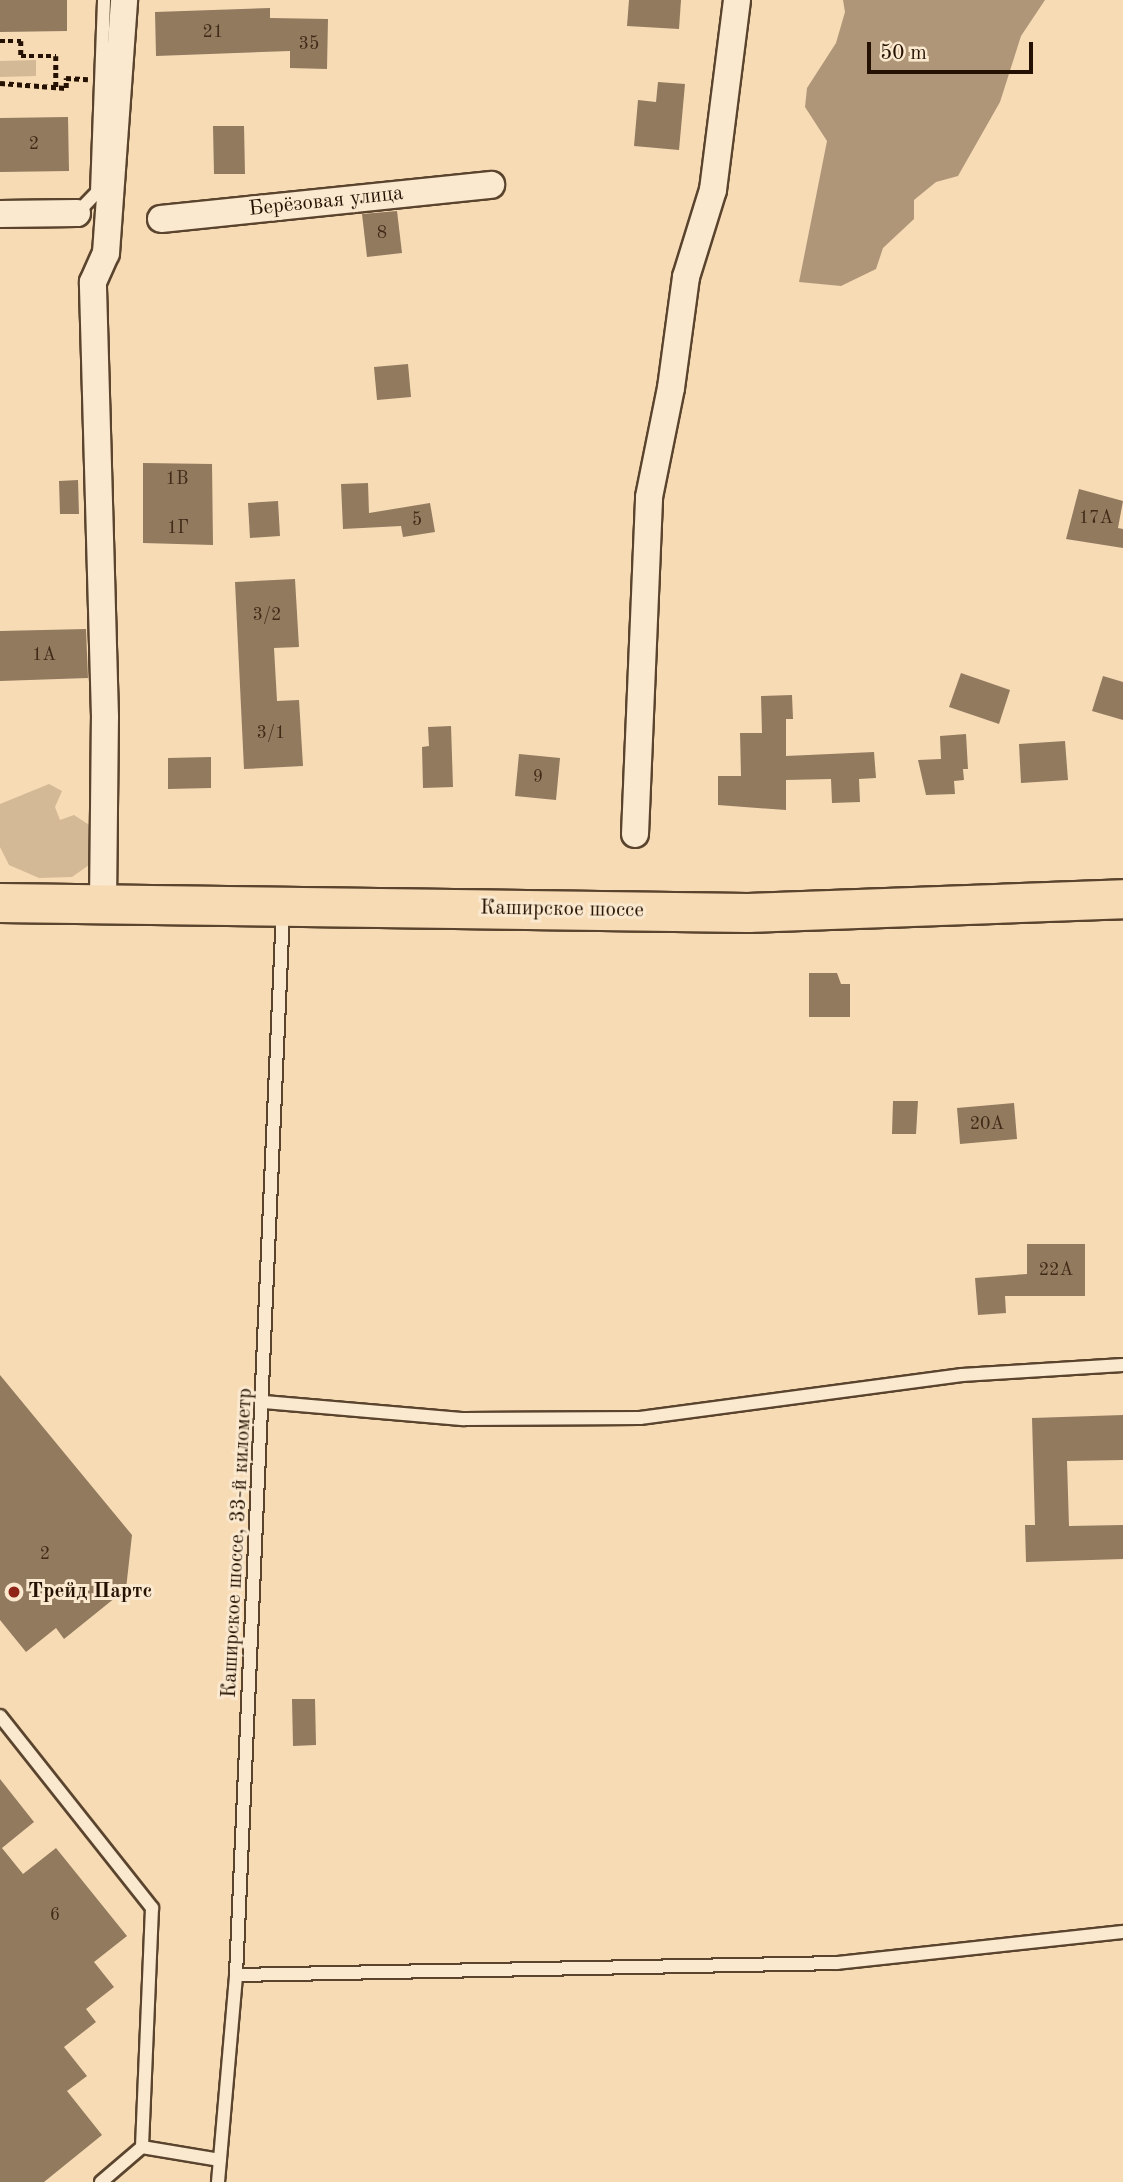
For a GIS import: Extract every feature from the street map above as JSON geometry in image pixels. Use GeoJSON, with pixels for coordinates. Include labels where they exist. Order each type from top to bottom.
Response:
{"type":"FeatureCollection","features":[{"type":"Feature","properties":{"kind":"main road","name":"Каширское шоссе"},"geometry":{"type":"LineString","coordinates":[[0,903],[748,913],[1038,906],[1123,900]]}},
{"type":"Feature","properties":{"kind":"street"},"geometry":{"type":"LineString","coordinates":[[103,904],[105,717],[93,282],[106,253],[124,0]]}},
{"type":"Feature","properties":{"kind":"street"},"geometry":{"type":"LineString","coordinates":[[635,834],[649,497],[671,388],[686,278],[713,190],[737,0]]}},
{"type":"Feature","properties":{"kind":"street","name":"Берёзовая улица"},"geometry":{"type":"LineString","coordinates":[[161,219],[491,185]]}},
{"type":"Feature","properties":{"kind":"street"},"geometry":{"type":"LineString","coordinates":[[0,214],[78,213]]}},
{"type":"Feature","properties":{"kind":"lane"},"geometry":{"type":"LineString","coordinates":[[78,213],[97,192],[104,0]]}},
{"type":"Feature","properties":{"kind":"lane","name":"Каширское шоссе, 33-й километр"},"geometry":{"type":"LineString","coordinates":[[218,2182],[236,1975],[264,1402],[283,906]]}},
{"type":"Feature","properties":{"kind":"lane"},"geometry":{"type":"LineString","coordinates":[[264,1402],[464,1419],[640,1418],[962,1375],[1123,1365]]}},
{"type":"Feature","properties":{"kind":"lane"},"geometry":{"type":"LineString","coordinates":[[0,1716],[152,1908],[142,2147],[102,2182]]}},
{"type":"Feature","properties":{"kind":"lane"},"geometry":{"type":"LineString","coordinates":[[236,1975],[837,1963],[1123,1931]]}},
{"type":"Feature","properties":{"kind":"lane"},"geometry":{"type":"LineString","coordinates":[[142,2147],[220,2160]]}},
{"type":"Feature","properties":{"kind":"path"},"geometry":{"type":"LineString","coordinates":[[0,41],[21,41],[21,56],[56,56],[56,88]]}},
{"type":"Feature","properties":{"kind":"path"},"geometry":{"type":"LineString","coordinates":[[0,83],[65,88],[66,78],[101,79]]}},
{"type":"Feature","properties":{"kind":"shaded area"},"geometry":{"type":"Polygon","coordinates":[[[843,0],[1045,0],[1021,36],[1000,102],[958,176],[936,182],[914,200],[914,219],[883,248],[876,269],[841,286],[799,282],[827,141],[805,107],[807,88],[836,43],[845,12],[843,0]]]}},
{"type":"Feature","properties":{"kind":"shaded area"},"geometry":{"type":"Polygon","coordinates":[[[36,60],[36,76],[0,77],[0,61],[36,60]]]}},
{"type":"Feature","properties":{"kind":"shaded area"},"geometry":{"type":"Polygon","coordinates":[[[49,784],[62,791],[55,807],[60,820],[74,815],[97,830],[99,858],[72,877],[39,878],[9,865],[0,847],[0,804],[49,784]]]}},
{"type":"Feature","properties":{"kind":"building"},"geometry":{"type":"Polygon","coordinates":[[[0,0],[67,0],[67,31],[0,32],[0,0]]]}},
{"type":"Feature","properties":{"kind":"building"},"geometry":{"type":"Polygon","coordinates":[[[629,0],[681,0],[679,29],[627,26],[629,0]]]}},
{"type":"Feature","properties":{"kind":"building"},"geometry":{"type":"Polygon","coordinates":[[[270,8],[270,18],[328,19],[327,69],[290,68],[290,51],[156,56],[155,12],[270,8]]]}},
{"type":"Feature","properties":{"kind":"building"},"geometry":{"type":"Polygon","coordinates":[[[658,82],[685,84],[679,150],[634,146],[638,100],[656,102],[658,82]]]}},
{"type":"Feature","properties":{"kind":"building"},"geometry":{"type":"Polygon","coordinates":[[[68,117],[69,171],[0,172],[0,118],[68,117]]]}},
{"type":"Feature","properties":{"kind":"building"},"geometry":{"type":"Polygon","coordinates":[[[213,126],[244,126],[245,174],[214,174],[213,126]]]}},
{"type":"Feature","properties":{"kind":"building"},"geometry":{"type":"Polygon","coordinates":[[[397,211],[402,253],[367,257],[362,214],[397,211]]]}},
{"type":"Feature","properties":{"kind":"building"},"geometry":{"type":"Polygon","coordinates":[[[408,364],[411,397],[377,400],[374,367],[408,364]]]}},
{"type":"Feature","properties":{"kind":"building"},"geometry":{"type":"Polygon","coordinates":[[[143,463],[212,464],[213,545],[143,543],[143,463]]]}},
{"type":"Feature","properties":{"kind":"building"},"geometry":{"type":"Polygon","coordinates":[[[78,480],[79,514],[60,514],[59,481],[78,480]]]}},
{"type":"Feature","properties":{"kind":"building"},"geometry":{"type":"Polygon","coordinates":[[[368,483],[369,513],[430,503],[435,532],[403,537],[401,526],[343,529],[341,484],[368,483]]]}},
{"type":"Feature","properties":{"kind":"building"},"geometry":{"type":"Polygon","coordinates":[[[1079,489],[1123,501],[1118,528],[1123,529],[1123,548],[1066,539],[1079,489]]]}},
{"type":"Feature","properties":{"kind":"building"},"geometry":{"type":"Polygon","coordinates":[[[278,501],[280,536],[250,538],[248,503],[278,501]]]}},
{"type":"Feature","properties":{"kind":"building"},"geometry":{"type":"Polygon","coordinates":[[[295,579],[299,647],[274,648],[277,701],[299,700],[303,766],[244,769],[235,582],[295,579]]]}},
{"type":"Feature","properties":{"kind":"building"},"geometry":{"type":"Polygon","coordinates":[[[86,629],[88,678],[0,681],[0,631],[86,629]]]}},
{"type":"Feature","properties":{"kind":"building"},"geometry":{"type":"Polygon","coordinates":[[[961,673],[1010,690],[999,724],[949,707],[961,673]]]}},
{"type":"Feature","properties":{"kind":"building"},"geometry":{"type":"Polygon","coordinates":[[[1103,676],[1123,682],[1123,720],[1092,711],[1103,676]]]}},
{"type":"Feature","properties":{"kind":"building"},"geometry":{"type":"Polygon","coordinates":[[[792,695],[793,719],[786,719],[786,756],[874,752],[876,778],[859,779],[860,802],[832,803],[831,779],[786,780],[786,810],[718,805],[718,776],[741,776],[740,733],[762,733],[761,696],[792,695]]]}},
{"type":"Feature","properties":{"kind":"building"},"geometry":{"type":"Polygon","coordinates":[[[451,726],[453,787],[423,788],[422,747],[429,746],[428,727],[451,726]]]}},
{"type":"Feature","properties":{"kind":"building"},"geometry":{"type":"Polygon","coordinates":[[[966,734],[968,769],[963,769],[964,780],[954,781],[955,794],[926,795],[918,760],[941,759],[940,736],[966,734]]]}},
{"type":"Feature","properties":{"kind":"building"},"geometry":{"type":"Polygon","coordinates":[[[1065,741],[1068,780],[1021,783],[1019,744],[1065,741]]]}},
{"type":"Feature","properties":{"kind":"building"},"geometry":{"type":"Polygon","coordinates":[[[519,754],[560,758],[556,800],[515,796],[519,754]]]}},
{"type":"Feature","properties":{"kind":"building"},"geometry":{"type":"Polygon","coordinates":[[[211,757],[211,788],[168,789],[168,758],[211,757]]]}},
{"type":"Feature","properties":{"kind":"building"},"geometry":{"type":"Polygon","coordinates":[[[809,973],[837,973],[841,984],[850,984],[850,1017],[809,1017],[809,973]]]}},
{"type":"Feature","properties":{"kind":"building"},"geometry":{"type":"Polygon","coordinates":[[[893,1101],[918,1101],[916,1134],[892,1134],[893,1101]]]}},
{"type":"Feature","properties":{"kind":"building"},"geometry":{"type":"Polygon","coordinates":[[[1014,1103],[1017,1139],[960,1144],[957,1108],[1014,1103]]]}},
{"type":"Feature","properties":{"kind":"building"},"geometry":{"type":"Polygon","coordinates":[[[1027,1244],[1085,1244],[1085,1296],[1005,1296],[1006,1313],[978,1315],[975,1278],[1027,1274],[1027,1244]]]}},
{"type":"Feature","properties":{"kind":"building"},"geometry":{"type":"Polygon","coordinates":[[[0,1375],[132,1535],[126,1589],[64,1639],[56,1628],[26,1652],[0,1620],[0,1375]]]}},
{"type":"Feature","properties":{"kind":"building"},"geometry":{"type":"Polygon","coordinates":[[[1123,1415],[1123,1460],[1067,1461],[1069,1526],[1123,1525],[1123,1559],[1026,1562],[1025,1525],[1035,1525],[1032,1418],[1123,1415]]]}},
{"type":"Feature","properties":{"kind":"building"},"geometry":{"type":"Polygon","coordinates":[[[292,1699],[315,1699],[316,1745],[293,1746],[292,1699]]]}},
{"type":"Feature","properties":{"kind":"building"},"geometry":{"type":"Polygon","coordinates":[[[0,1779],[34,1822],[2,1848],[23,1874],[56,1848],[127,1936],[94,1962],[114,1987],[86,2009],[96,2022],[64,2047],[87,2076],[67,2091],[102,2135],[44,2182],[0,2182],[0,1779]]]}},
{"type":"Feature","properties":{"kind":"place","name":"Трейд Партс"},"geometry":{"type":"Point","coordinates":[14,1592]}}]}
